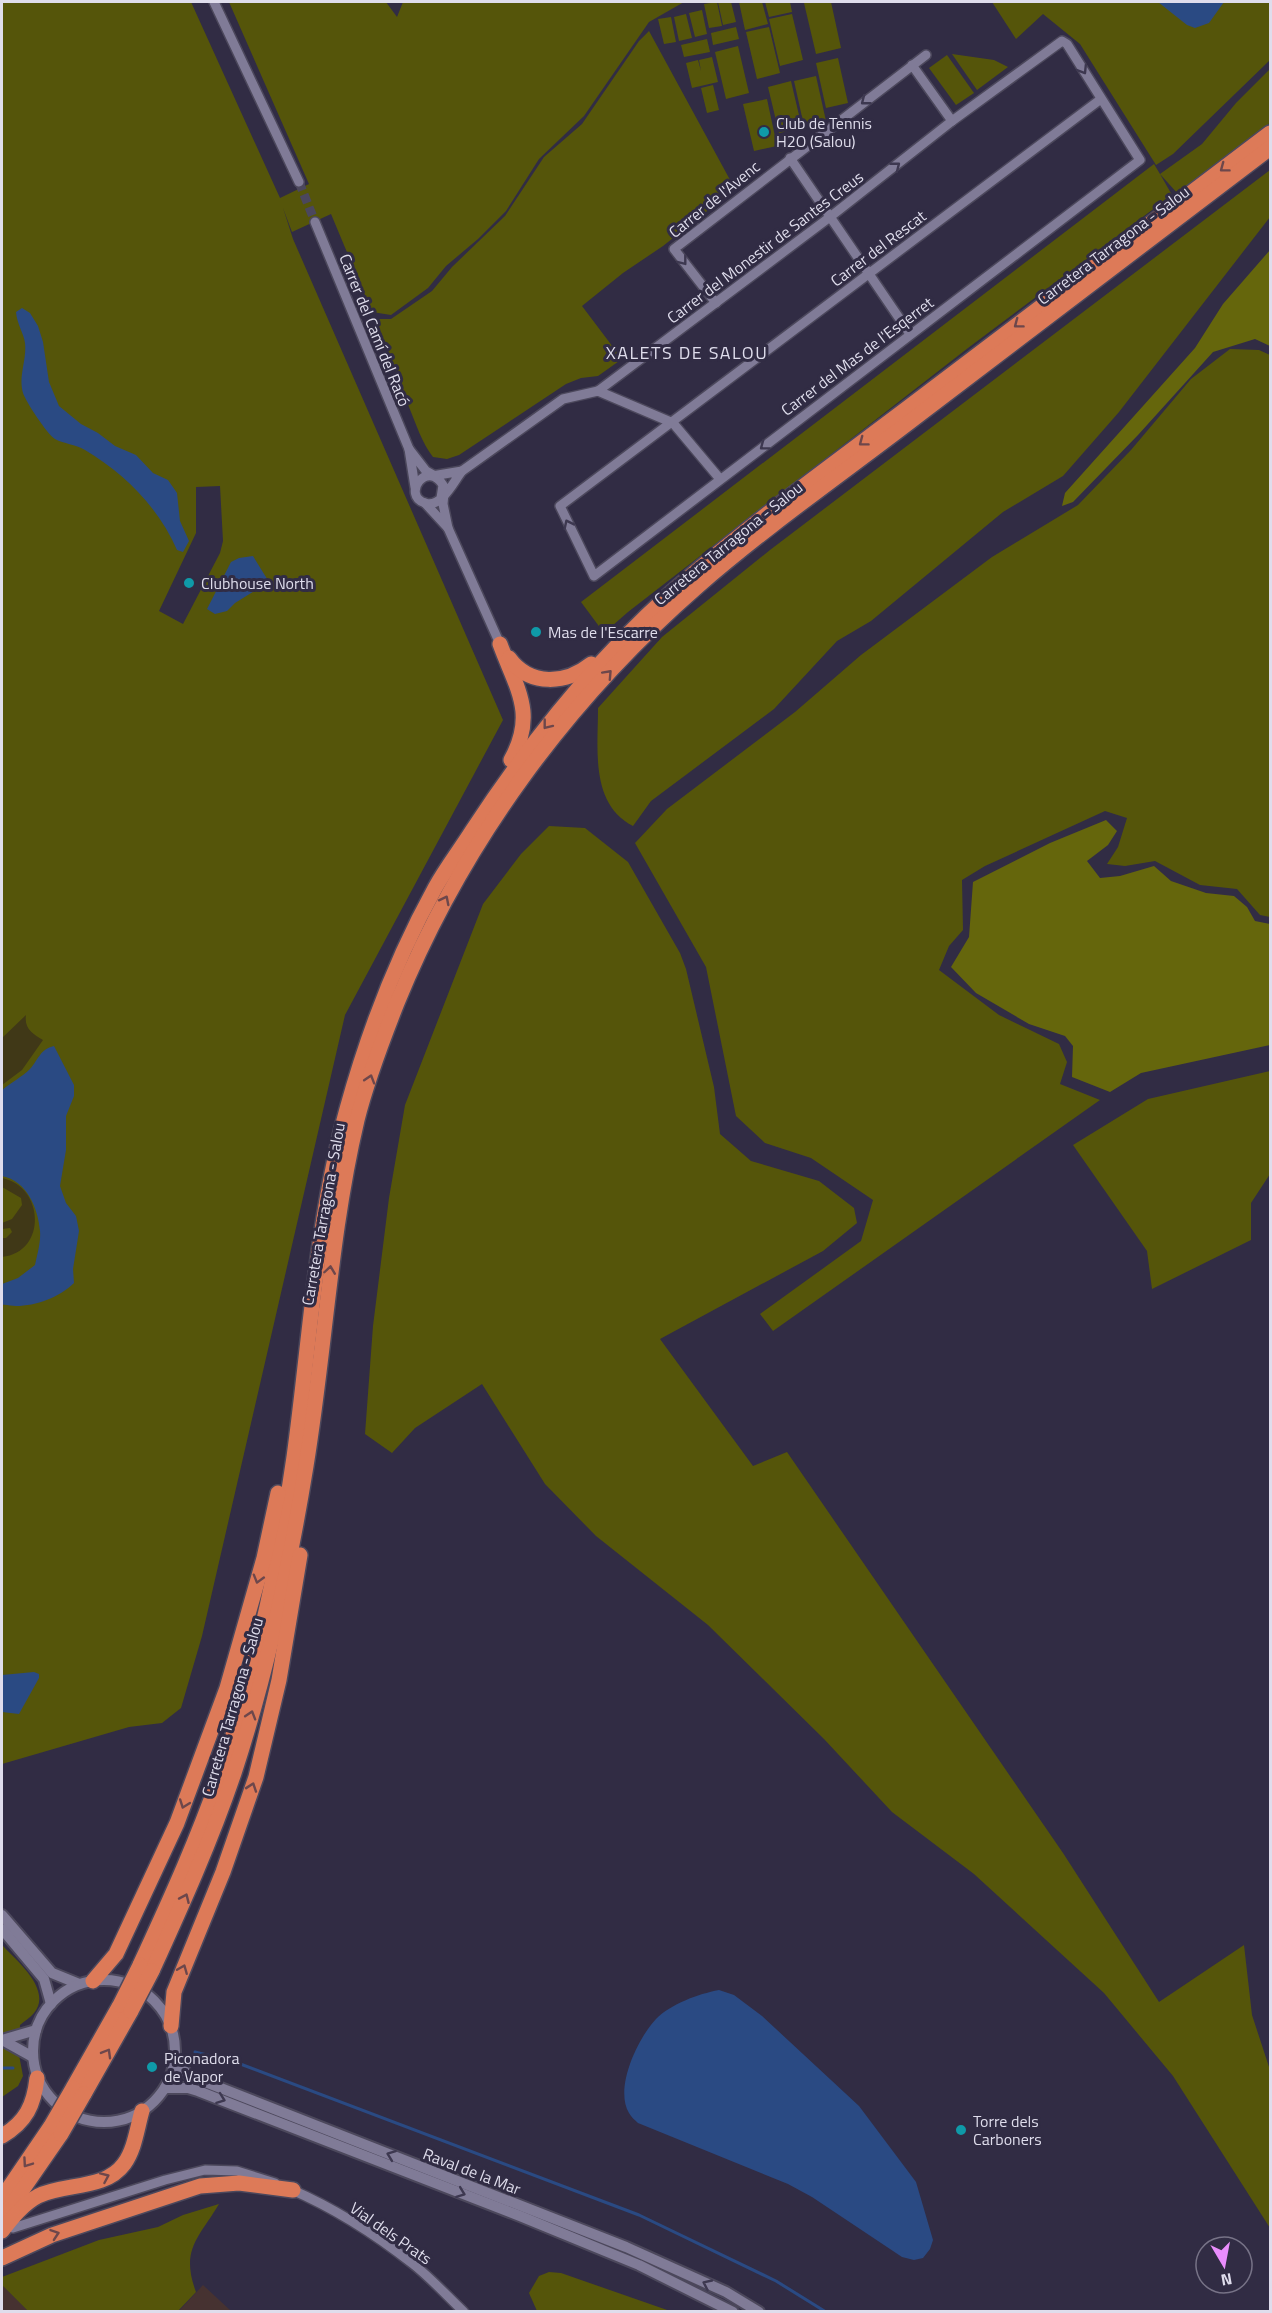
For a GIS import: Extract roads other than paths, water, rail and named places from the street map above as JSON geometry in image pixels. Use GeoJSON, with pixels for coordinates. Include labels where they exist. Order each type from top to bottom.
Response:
{"type":"FeatureCollection","features":[{"type":"Feature","properties":{"kind":"highway","name":"Carretera Tarragona - Salou"},"geometry":{"type":"LineString","coordinates":[[146,1968],[222,1767],[251,1673],[274,1574],[292,1469],[324,1218],[346,1114],[367,1042],[405,948],[437,885],[521,758],[552,719],[626,636],[691,575],[1270,133]]}},
{"type":"Feature","properties":{"kind":"highway","name":"Carretera Tarragona - Salou"},"geometry":{"type":"LineString","coordinates":[[56,2130],[126,2008],[200,1866],[234,1772],[263,1676],[287,1575],[307,1460],[339,1208],[358,1117],[380,1047],[417,955],[449,892],[510,795],[584,699],[698,586],[812,496],[1270,148]]}},
{"type":"Feature","properties":{"kind":"highway"},"geometry":{"type":"LineString","coordinates":[[500,644],[513,664],[520,670],[536,677],[562,680],[579,674],[626,636]]}},
{"type":"Feature","properties":{"kind":"highway"},"geometry":{"type":"LineString","coordinates":[[469,836],[477,812],[518,747],[524,728],[525,720],[520,696],[500,644]]}},
{"type":"Feature","properties":{"kind":"highway"},"geometry":{"type":"LineString","coordinates":[[171,2026],[174,1992],[223,1872],[256,1778],[279,1680],[314,1460],[323,1328]]}},
{"type":"Feature","properties":{"kind":"highway"},"geometry":{"type":"LineString","coordinates":[[86,1983],[116,1954],[177,1823],[226,1688],[264,1558],[308,1337]]}},
{"type":"Feature","properties":{"kind":"highway"},"geometry":{"type":"LineString","coordinates":[[5,2134],[27,2115],[33,2102],[38,2078]]}},
{"type":"Feature","properties":{"kind":"highway"},"geometry":{"type":"LineString","coordinates":[[5,2226],[22,2207],[40,2195],[52,2190],[99,2181],[117,2172],[128,2158],[142,2111]]}},
{"type":"Feature","properties":{"kind":"highway"},"geometry":{"type":"LineString","coordinates":[[5,2226],[56,2130]]}},
{"type":"Feature","properties":{"kind":"highway"},"geometry":{"type":"LineString","coordinates":[[2,2198],[56,2130]]}},
{"type":"Feature","properties":{"kind":"highway"},"geometry":{"type":"LineString","coordinates":[[2,2258],[52,2235],[200,2186],[239,2183],[293,2190]]}},
{"type":"Feature","properties":{"kind":"street"},"geometry":{"type":"LineString","coordinates":[[214,2],[299,182]]}},
{"type":"Feature","properties":{"kind":"street","name":"Carrer del Monestir de Santes Creus"},"geometry":{"type":"LineString","coordinates":[[598,391],[830,217],[952,121],[1062,41],[1101,99]]}},
{"type":"Feature","properties":{"kind":"street","name":"Carrer de l'Avenc"},"geometry":{"type":"LineString","coordinates":[[716,303],[674,249],[789,158],[926,55]]}},
{"type":"Feature","properties":{"kind":"street"},"geometry":{"type":"LineString","coordinates":[[912,65],[952,121]]}},
{"type":"Feature","properties":{"kind":"street","name":"Carrer del Mas de l'Esqerret"},"geometry":{"type":"LineString","coordinates":[[594,576],[1140,160],[1101,99]]}},
{"type":"Feature","properties":{"kind":"street","name":"Carrer del Rescat"},"geometry":{"type":"LineString","coordinates":[[594,576],[560,507],[1101,99]]}},
{"type":"Feature","properties":{"kind":"street"},"geometry":{"type":"LineString","coordinates":[[789,158],[910,334]]}},
{"type":"Feature","properties":{"kind":"street","name":"Carrer del Camí del Racó"},"geometry":{"type":"LineString","coordinates":[[315,222],[409,449],[415,489]]}},
{"type":"Feature","properties":{"kind":"street"},"geometry":{"type":"LineString","coordinates":[[425,503],[434,503],[462,471],[563,399],[598,391],[673,423],[720,479]]}},
{"type":"Feature","properties":{"kind":"street","name":"Carrer del Camí del Racó"},"geometry":{"type":"LineString","coordinates":[[409,449],[426,471],[434,476]]}},
{"type":"Feature","properties":{"kind":"street"},"geometry":{"type":"LineString","coordinates":[[448,528],[418,498],[415,489],[422,478],[462,471]]}},
{"type":"Feature","properties":{"kind":"street"},"geometry":{"type":"LineString","coordinates":[[434,476],[443,485],[443,504],[448,528],[500,644]]}},
{"type":"Feature","properties":{"kind":"street"},"geometry":{"type":"LineString","coordinates":[[2,1916],[52,1973],[86,1983],[121,1982],[140,1990],[156,2002],[171,2026],[175,2043],[174,2062],[165,2088],[157,2099],[142,2111],[123,2120],[110,2122],[82,2119],[69,2113],[52,2101],[38,2078],[33,2056],[36,2030],[51,2004],[64,1992],[86,1983]]}},
{"type":"Feature","properties":{"kind":"street"},"geometry":{"type":"LineString","coordinates":[[2,1929],[44,1979],[51,2004]]}},
{"type":"Feature","properties":{"kind":"street"},"geometry":{"type":"LineString","coordinates":[[2,2040],[36,2030]]}},
{"type":"Feature","properties":{"kind":"street"},"geometry":{"type":"LineString","coordinates":[[2,2040],[33,2056]]}},
{"type":"Feature","properties":{"kind":"street","name":"Raval de la Mar"},"geometry":{"type":"LineString","coordinates":[[174,2062],[190,2076],[626,2247],[726,2292],[759,2312]]}},
{"type":"Feature","properties":{"kind":"street","name":"Raval de la Mar"},"geometry":{"type":"LineString","coordinates":[[165,2088],[188,2088],[198,2091],[509,2211],[639,2265],[733,2312]]}},
{"type":"Feature","properties":{"kind":"street","name":"Vial dels Prats"},"geometry":{"type":"LineString","coordinates":[[5,2226],[205,2170],[237,2171],[293,2190],[342,2216],[415,2265],[464,2312]]}},
{"type":"Feature","properties":{"kind":"water"},"geometry":{"type":"Polygon","coordinates":[[[1158,2],[1224,2],[1209,23],[1195,28],[1187,25],[1158,2]]]}},
{"type":"Feature","properties":{"kind":"water"},"geometry":{"type":"Polygon","coordinates":[[[22,308],[30,313],[38,326],[43,342],[49,382],[59,406],[81,424],[115,446],[136,455],[153,473],[168,480],[177,493],[180,521],[189,541],[183,552],[177,550],[161,520],[127,481],[85,450],[55,439],[37,418],[22,387],[25,343],[16,312],[22,308]]]}},
{"type":"Feature","properties":{"kind":"water"},"geometry":{"type":"Polygon","coordinates":[[[253,556],[269,582],[235,603],[227,611],[215,614],[207,609],[231,562],[253,556]]]}},
{"type":"Feature","properties":{"kind":"water"},"geometry":{"type":"Polygon","coordinates":[[[54,1046],[74,1085],[74,1096],[66,1116],[66,1150],[60,1186],[66,1203],[76,1216],[79,1231],[73,1269],[74,1283],[55,1296],[39,1302],[24,1306],[2,1305],[2,1284],[18,1278],[35,1265],[40,1235],[37,1213],[30,1197],[18,1183],[2,1176],[2,1090],[30,1069],[43,1052],[54,1046]]]}},
{"type":"Feature","properties":{"kind":"water"},"geometry":{"type":"Polygon","coordinates":[[[34,1672],[39,1674],[39,1678],[19,1714],[2,1712],[2,1675],[34,1672]]]}},
{"type":"Feature","properties":{"kind":"water"},"geometry":{"type":"Polygon","coordinates":[[[719,1990],[734,1995],[762,2016],[859,2106],[916,2182],[933,2240],[923,2258],[914,2260],[902,2257],[812,2197],[788,2184],[638,2123],[631,2116],[625,2103],[626,2077],[636,2050],[649,2027],[677,2004],[719,1990]]]}},
{"type":"Feature","properties":{"kind":"waterway"},"geometry":{"type":"LineString","coordinates":[[195,2052],[235,2062],[639,2215],[776,2281],[826,2312]]}},
{"type":"Feature","properties":{"kind":"waterway"},"geometry":{"type":"LineString","coordinates":[[2,2068],[13,2068]]}},
{"type":"Feature","properties":{"kind":"tunnel"},"geometry":{"type":"LineString","coordinates":[[299,182],[315,222]]}},
{"type":"Feature","properties":{"kind":"place","name":"Club de Tennis H2O (Salou)"},"geometry":{"type":"Point","coordinates":[764,132]}},
{"type":"Feature","properties":{"kind":"place","name":"Clubhouse North"},"geometry":{"type":"Point","coordinates":[189,583]}},
{"type":"Feature","properties":{"kind":"place","name":"Mas de l'Escarre"},"geometry":{"type":"Point","coordinates":[536,632]}},
{"type":"Feature","properties":{"kind":"place","name":"Piconadora de Vapor"},"geometry":{"type":"Point","coordinates":[152,2067]}},
{"type":"Feature","properties":{"kind":"place","name":"Torre dels Carboners"},"geometry":{"type":"Point","coordinates":[961,2130]}},
{"type":"Feature","properties":{"kind":"district","name":"XALETS DE SALOU"},"geometry":{"type":"Point","coordinates":[687,353]}}]}
